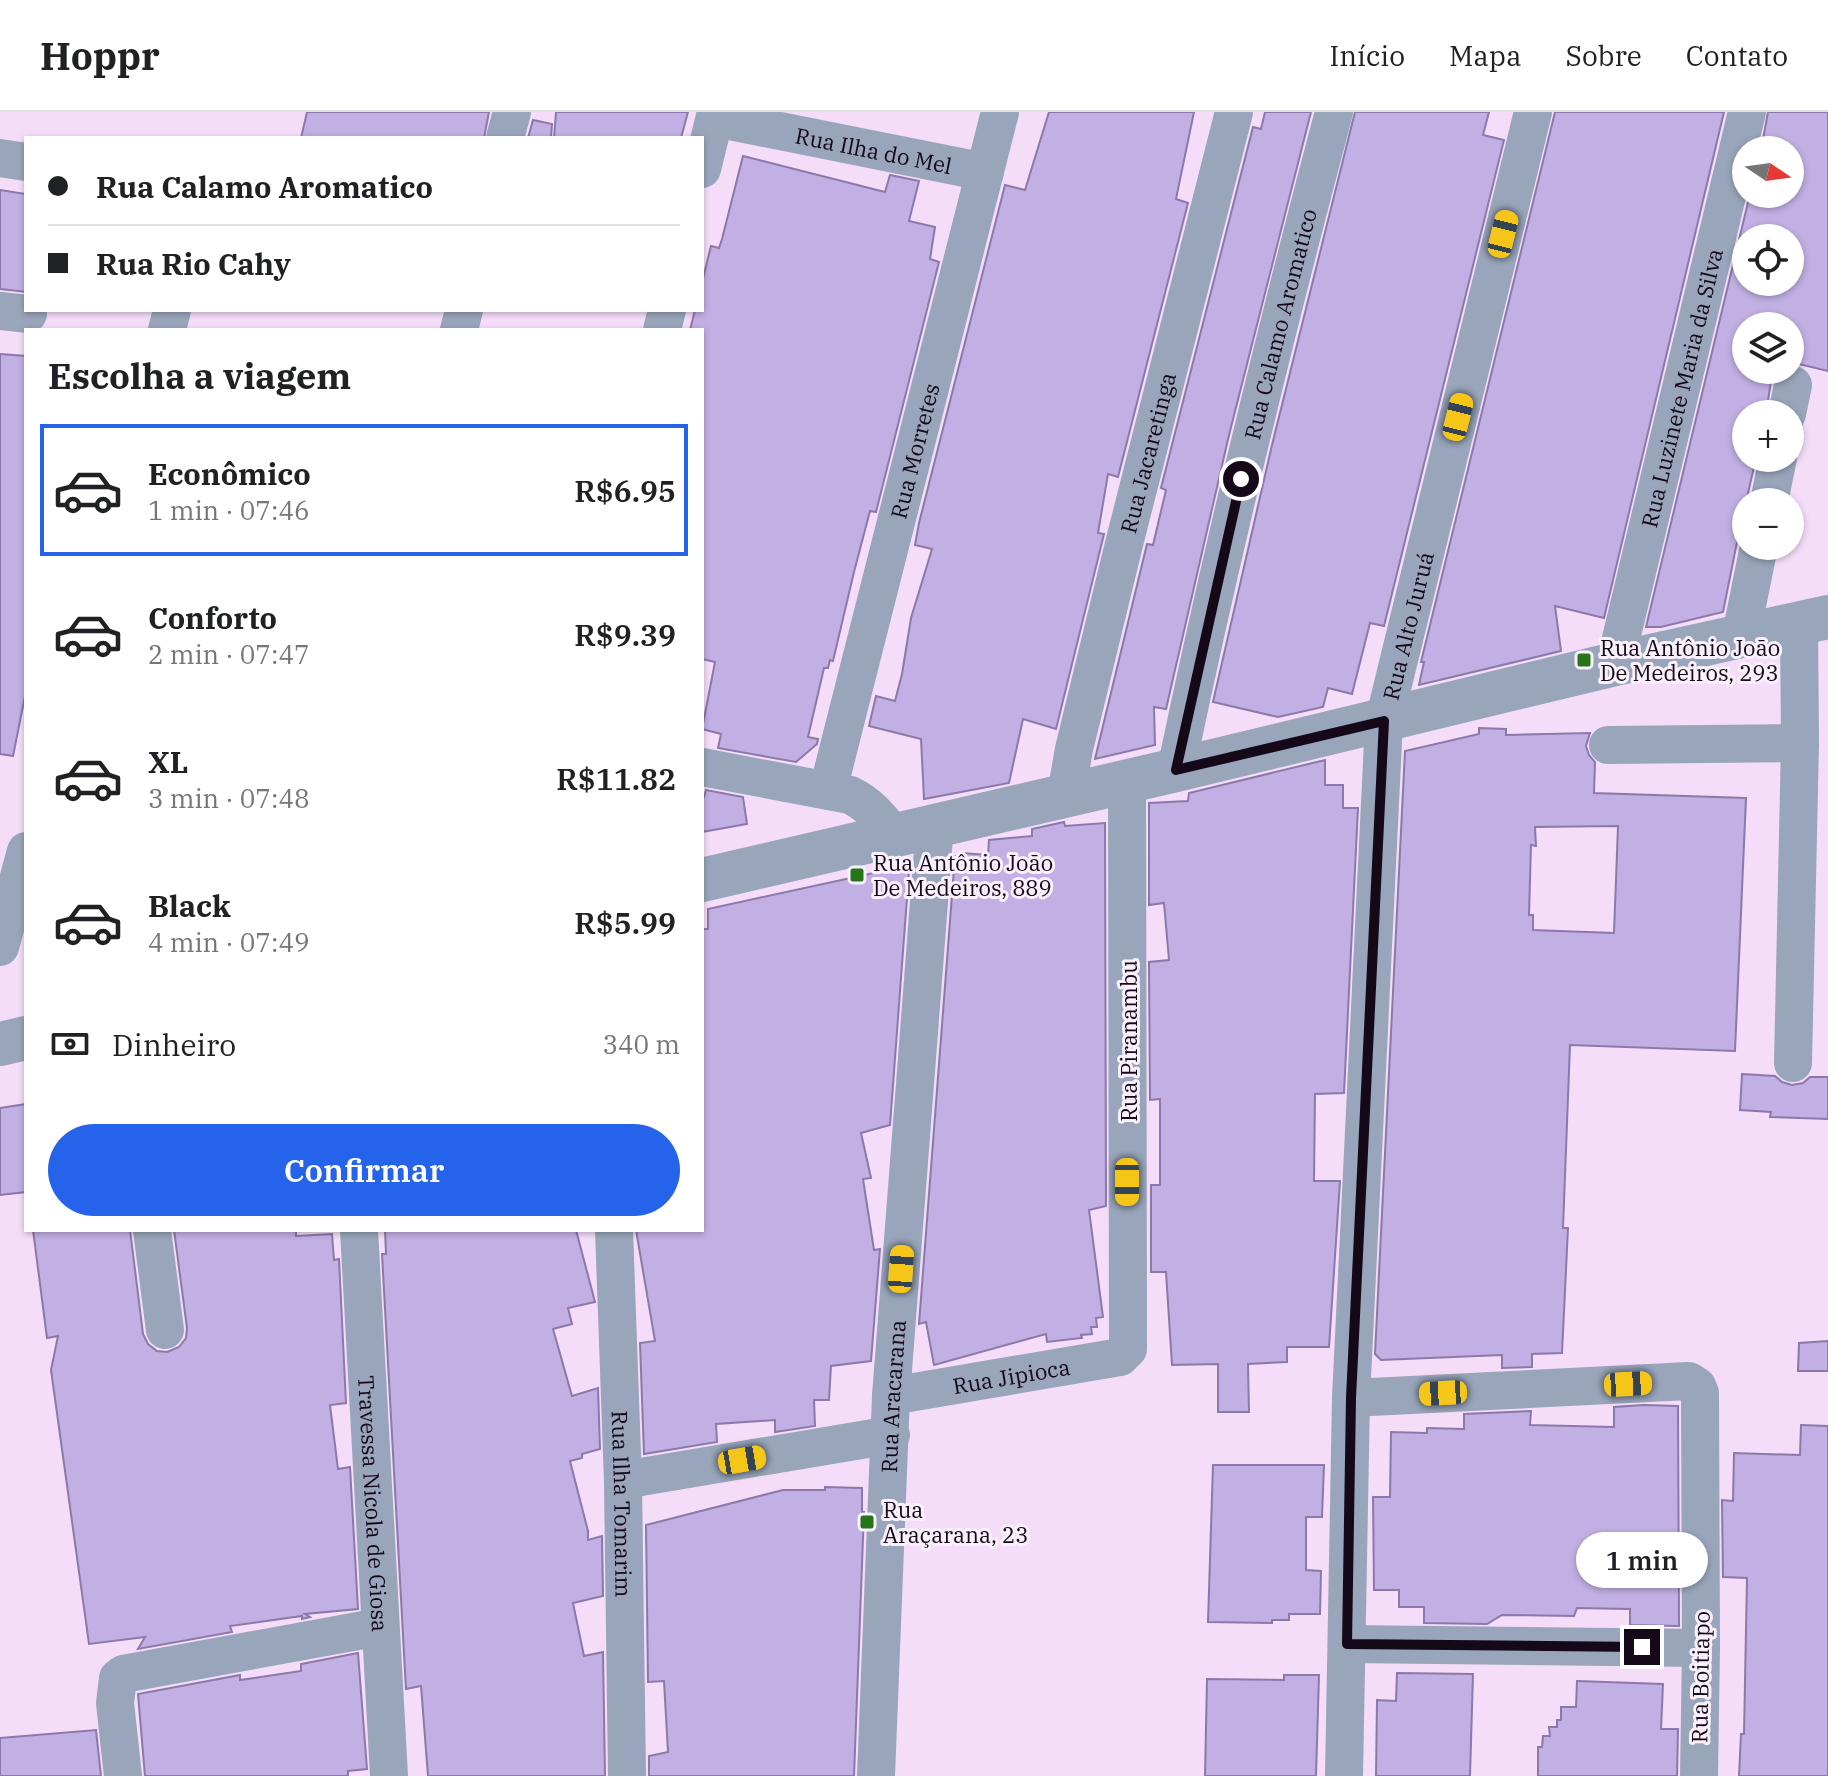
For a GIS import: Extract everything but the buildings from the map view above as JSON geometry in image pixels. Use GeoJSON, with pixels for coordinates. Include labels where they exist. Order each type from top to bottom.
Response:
{"type":"FeatureCollection","features":[{"type":"Feature","properties":{"kind":"street"},"geometry":{"type":"LineString","coordinates":[[506,136],[512,112]]}},
{"type":"Feature","properties":{"kind":"street","name":"Rua Morretes"},"geometry":{"type":"LineString","coordinates":[[828,790],[1000,112]]}},
{"type":"Feature","properties":{"kind":"street","name":"Rua Jacaretinga"},"geometry":{"type":"LineString","coordinates":[[1066,795],[1074,749],[1124,544],[1234,112]]}},
{"type":"Feature","properties":{"kind":"street","name":"Rua Calamo Aromatico"},"geometry":{"type":"LineString","coordinates":[[1176,770],[1198,661],[1277,326],[1334,112]]}},
{"type":"Feature","properties":{"kind":"street","name":"Rua Alto Juruá"},"geometry":{"type":"LineString","coordinates":[[1344,1776],[1351,1398],[1384,721],[1533,112]]}},
{"type":"Feature","properties":{"kind":"street","name":"Rua Luzinete Maria da Silva"},"geometry":{"type":"LineString","coordinates":[[1615,664],[1747,112]]}},
{"type":"Feature","properties":{"kind":"street"},"geometry":{"type":"LineString","coordinates":[[704,161],[715,115]]}},
{"type":"Feature","properties":{"kind":"street","name":"Rua Ilha do Mel"},"geometry":{"type":"LineString","coordinates":[[715,115],[985,172]]}},
{"type":"Feature","properties":{"kind":"street"},"geometry":{"type":"LineString","coordinates":[[0,158],[24,162]]}},
{"type":"Feature","properties":{"kind":"street"},"geometry":{"type":"LineString","coordinates":[[1741,635],[1756,560]]}},
{"type":"Feature","properties":{"kind":"street"},"geometry":{"type":"LineString","coordinates":[[704,880],[1814,619],[1800,743],[1793,1063]]}},
{"type":"Feature","properties":{"kind":"street"},"geometry":{"type":"LineString","coordinates":[[1608,745],[1800,743]]}},
{"type":"Feature","properties":{"kind":"street"},"geometry":{"type":"LineString","coordinates":[[704,767],[828,790],[862,801],[893,834]]}},
{"type":"Feature","properties":{"kind":"street","name":"Rua Piranambu"},"geometry":{"type":"LineString","coordinates":[[1127,781],[1128,1349]]}},
{"type":"Feature","properties":{"kind":"street","name":"Rua Aracarana"},"geometry":{"type":"LineString","coordinates":[[876,1776],[891,1396],[935,824]]}},
{"type":"Feature","properties":{"kind":"street"},"geometry":{"type":"LineString","coordinates":[[0,947],[24,858]]}},
{"type":"Feature","properties":{"kind":"street"},"geometry":{"type":"LineString","coordinates":[[0,1044],[24,1038]]}},
{"type":"Feature","properties":{"kind":"street"},"geometry":{"type":"LineString","coordinates":[[152,1232],[165,1330]]}},
{"type":"Feature","properties":{"kind":"street","name":"Travessa Nicola de Giosa"},"geometry":{"type":"LineString","coordinates":[[359,1232],[389,1776]]}},
{"type":"Feature","properties":{"kind":"street","name":"Rua Ilha Tomarim"},"geometry":{"type":"LineString","coordinates":[[614,1232],[623,1480],[627,1776]]}},
{"type":"Feature","properties":{"kind":"street","name":"Rua Jipioca"},"geometry":{"type":"LineString","coordinates":[[891,1396],[1120,1357],[1128,1349]]}},
{"type":"Feature","properties":{"kind":"street","name":"Rua Boitiapo"},"geometry":{"type":"LineString","coordinates":[[1351,1398],[1689,1381],[1697,1386],[1700,1393],[1699,1776]]}},
{"type":"Feature","properties":{"kind":"street"},"geometry":{"type":"LineString","coordinates":[[623,1480],[891,1435]]}},
{"type":"Feature","properties":{"kind":"street"},"geometry":{"type":"LineString","coordinates":[[123,1776],[115,1703],[116,1685],[123,1674],[380,1627]]}},
{"type":"Feature","properties":{"kind":"street"},"geometry":{"type":"LineString","coordinates":[[1347,1644],[1701,1648]]}},
{"type":"Feature","properties":{"kind":"place","name":"Rua Antônio João De Medeiros, 293"},"geometry":{"type":"Point","coordinates":[1584,660]}},
{"type":"Feature","properties":{"kind":"place","name":"Rua Antônio João De Medeiros, 889"},"geometry":{"type":"Point","coordinates":[857,875]}},
{"type":"Feature","properties":{"kind":"place","name":"Rua Araçarana, 23"},"geometry":{"type":"Point","coordinates":[867,1522]}},
{"type":"Feature","properties":{"kind":"route"},"geometry":{"type":"LineString","coordinates":[[1241,479],[1176,770],[1384,721],[1351,1398],[1347,1644],[1642,1647]]}}]}
